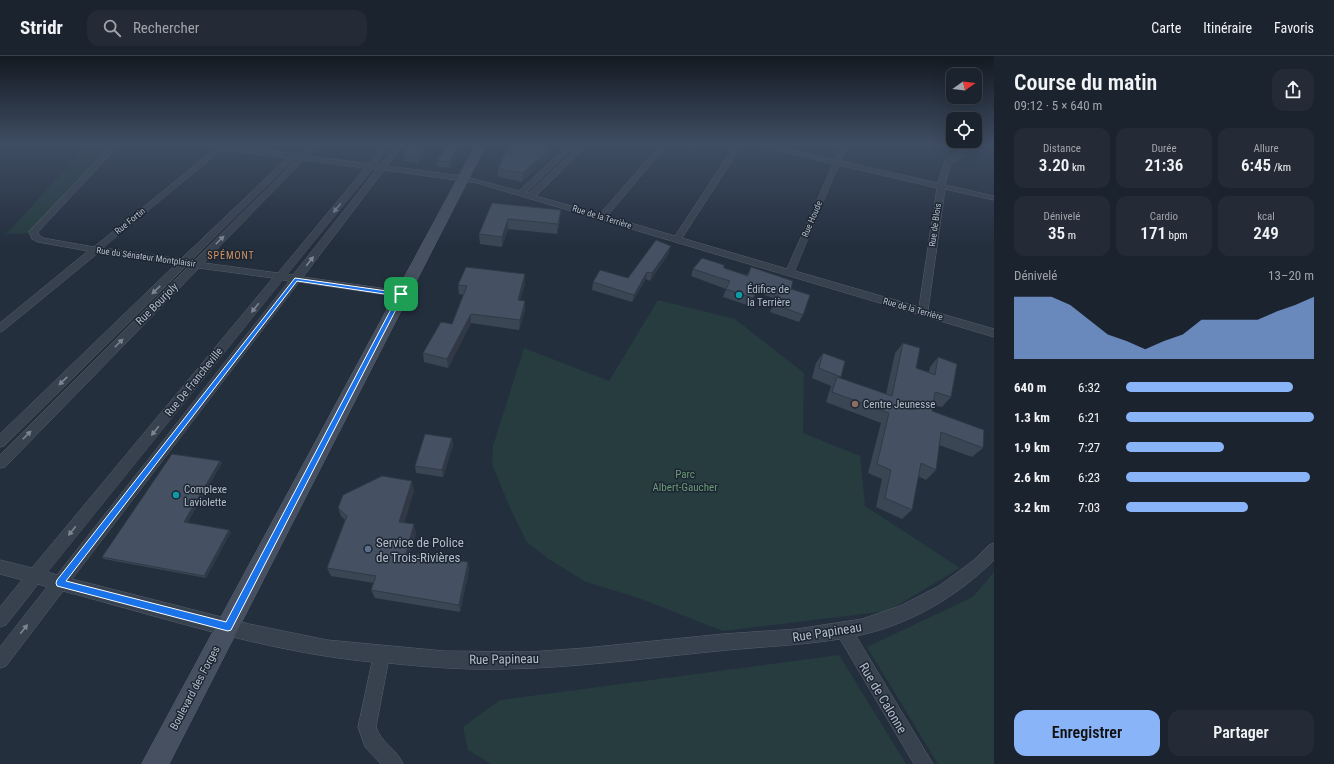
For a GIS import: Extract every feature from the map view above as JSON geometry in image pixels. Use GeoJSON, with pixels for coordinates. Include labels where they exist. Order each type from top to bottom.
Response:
{"type":"FeatureCollection","features":[{"type":"Feature","properties":{"kind":"main road","name":"Boulevard des Forges"},"geometry":{"type":"LineString","coordinates":[[155,764],[463,178]]}},
{"type":"Feature","properties":{"kind":"street","name":"Rue du Sénateur Montplaisir"},"geometry":{"type":"LineString","coordinates":[[85,178],[33,232],[34,236],[41,240],[96,250],[184,262],[295,280],[401,294]]}},
{"type":"Feature","properties":{"kind":"street","name":"Rue Fortin"},"geometry":{"type":"LineString","coordinates":[[0,328],[183,178]]}},
{"type":"Feature","properties":{"kind":"street","name":"Rue Bourjoly"},"geometry":{"type":"LineString","coordinates":[[0,442],[184,262],[274,178]]}},
{"type":"Feature","properties":{"kind":"street","name":"Rue Bourjoly"},"geometry":{"type":"LineString","coordinates":[[0,463],[196,265],[277,178]]}},
{"type":"Feature","properties":{"kind":"street","name":"Rue De Francheville"},"geometry":{"type":"LineString","coordinates":[[0,619],[280,277],[367,178]]}},
{"type":"Feature","properties":{"kind":"street","name":"Rue De Francheville"},"geometry":{"type":"LineString","coordinates":[[0,660],[295,280],[369,178]]}},
{"type":"Feature","properties":{"kind":"street","name":"Rue de la Terrière"},"geometry":{"type":"LineString","coordinates":[[463,178],[521,193],[790,272],[994,334]]}},
{"type":"Feature","properties":{"kind":"street"},"geometry":{"type":"LineString","coordinates":[[521,193],[537,178]]}},
{"type":"Feature","properties":{"kind":"street"},"geometry":{"type":"LineString","coordinates":[[531,196],[550,178]]}},
{"type":"Feature","properties":{"kind":"street"},"geometry":{"type":"LineString","coordinates":[[602,217],[636,178]]}},
{"type":"Feature","properties":{"kind":"street"},"geometry":{"type":"LineString","coordinates":[[676,239],[717,178]]}},
{"type":"Feature","properties":{"kind":"street","name":"Rue Houde"},"geometry":{"type":"LineString","coordinates":[[790,272],[830,178]]}},
{"type":"Feature","properties":{"kind":"street"},"geometry":{"type":"LineString","coordinates":[[905,178],[994,198]]}},
{"type":"Feature","properties":{"kind":"street","name":"Rue de Blois"},"geometry":{"type":"LineString","coordinates":[[923,312],[943,178]]}},
{"type":"Feature","properties":{"kind":"street","name":"Rue Papineau"},"geometry":{"type":"LineString","coordinates":[[0,567],[228,627],[298,643],[345,651],[382,654],[470,660],[522,660],[804,637],[866,626],[926,602],[951,588],[966,577],[994,550]]}},
{"type":"Feature","properties":{"kind":"street","name":"Rue de Calonne"},"geometry":{"type":"LineString","coordinates":[[844,631],[869,675],[924,764]]}},
{"type":"Feature","properties":{"kind":"street"},"geometry":{"type":"LineString","coordinates":[[382,654],[367,727],[371,741],[394,764]]}},
{"type":"Feature","properties":{"kind":"green space"},"geometry":{"type":"Polygon","coordinates":[[[58,178],[88,178],[36,233],[6,234],[58,178]]]}},
{"type":"Feature","properties":{"kind":"green space","name":"Parc Albert-Gaucher"},"geometry":{"type":"Polygon","coordinates":[[[658,300],[735,319],[804,373],[803,433],[860,456],[865,506],[960,568],[888,611],[723,631],[636,597],[586,582],[547,558],[527,542],[510,508],[492,464],[493,446],[524,348],[609,381],[658,300]]]}},
{"type":"Feature","properties":{"kind":"green space"},"geometry":{"type":"Polygon","coordinates":[[[994,572],[994,764],[938,764],[867,647],[973,597],[994,572]]]}},
{"type":"Feature","properties":{"kind":"green space"},"geometry":{"type":"Polygon","coordinates":[[[839,655],[906,764],[491,764],[468,750],[463,727],[500,700],[839,655]]]}},
{"type":"Feature","properties":{"kind":"building"},"geometry":{"type":"Polygon","coordinates":[[[492,203],[561,210],[558,224],[508,219],[502,237],[479,234],[492,203]]]}},
{"type":"Feature","properties":{"kind":"building"},"geometry":{"type":"Polygon","coordinates":[[[656,240],[671,246],[652,273],[647,272],[634,295],[593,282],[600,270],[628,278],[656,240]]]}},
{"type":"Feature","properties":{"kind":"building"},"geometry":{"type":"Polygon","coordinates":[[[702,258],[724,265],[724,268],[748,276],[751,267],[793,281],[791,289],[810,295],[803,315],[774,304],[780,291],[759,285],[753,298],[726,289],[730,281],[693,269],[702,258]]]}},
{"type":"Feature","properties":{"kind":"building"},"geometry":{"type":"Polygon","coordinates":[[[466,267],[525,274],[518,300],[525,301],[520,320],[471,314],[447,359],[423,353],[441,322],[452,324],[467,286],[458,285],[466,267]]]}},
{"type":"Feature","properties":{"kind":"building"},"geometry":{"type":"Polygon","coordinates":[[[903,343],[920,348],[916,368],[935,375],[938,357],[957,364],[951,397],[935,392],[932,411],[984,430],[983,448],[941,432],[936,470],[921,463],[912,510],[885,498],[891,470],[877,464],[889,413],[832,392],[837,377],[892,396],[903,343]]]}},
{"type":"Feature","properties":{"kind":"building"},"geometry":{"type":"Polygon","coordinates":[[[823,353],[845,361],[841,377],[819,368],[823,353]]]}},
{"type":"Feature","properties":{"kind":"building"},"geometry":{"type":"Polygon","coordinates":[[[425,434],[452,438],[442,470],[415,466],[425,434]]]}},
{"type":"Feature","properties":{"kind":"building","name":"Complexe Laviolette"},"geometry":{"type":"Polygon","coordinates":[[[172,454],[220,461],[184,522],[229,530],[204,576],[102,557],[172,454]]]}},
{"type":"Feature","properties":{"kind":"building","name":"Service de Police de Trois-Rivières"},"geometry":{"type":"Polygon","coordinates":[[[382,476],[412,481],[399,522],[414,524],[406,553],[468,562],[459,605],[371,590],[376,576],[327,568],[347,516],[338,508],[343,495],[382,476]]]}},
{"type":"Feature","properties":{"kind":"place","name":"Édifice de la Terrière"},"geometry":{"type":"Point","coordinates":[739,295]}},
{"type":"Feature","properties":{"kind":"place","name":"Centre Jeunesse"},"geometry":{"type":"Point","coordinates":[855,404]}},
{"type":"Feature","properties":{"kind":"place","name":"Complexe Laviolette"},"geometry":{"type":"Point","coordinates":[176,495]}},
{"type":"Feature","properties":{"kind":"place","name":"Service de Police de Trois-Rivières"},"geometry":{"type":"Point","coordinates":[368,549]}},
{"type":"Feature","properties":{"kind":"district","name":"SPÉMONT"},"geometry":{"type":"Point","coordinates":[231,255]}},
{"type":"Feature","properties":{"kind":"route"},"geometry":{"type":"LineString","coordinates":[[295,280],[401,294],[228,627],[60,583],[295,280]]}}]}
